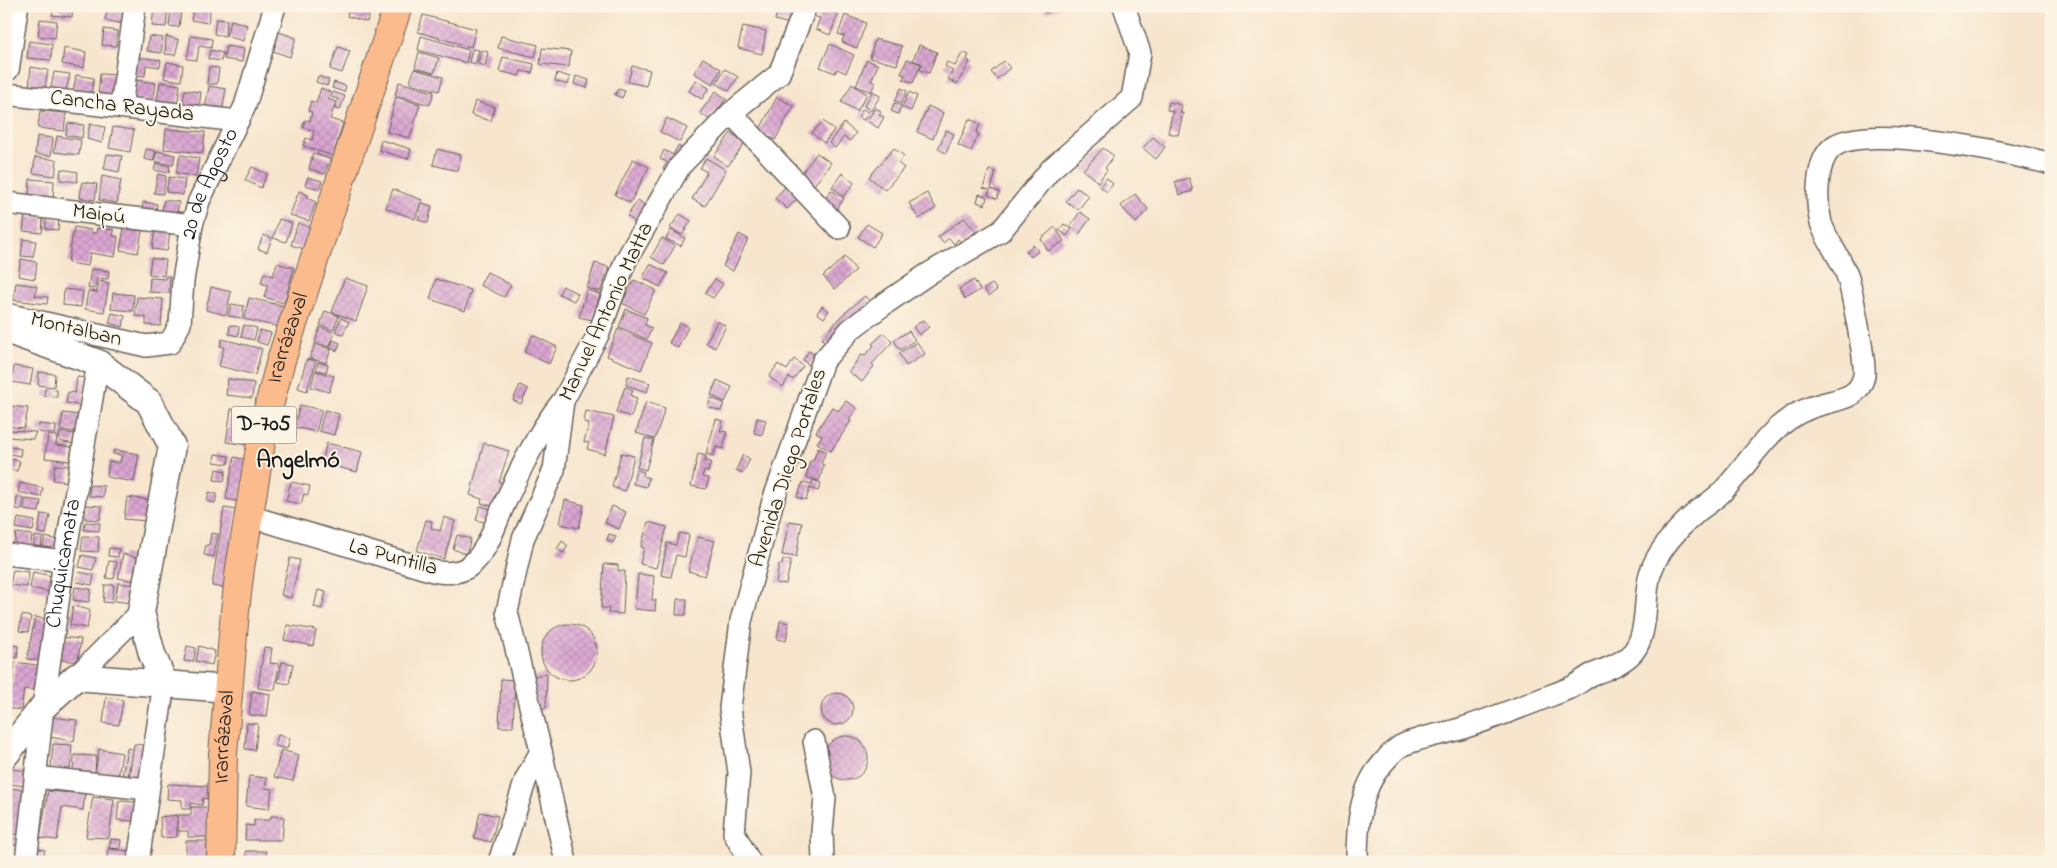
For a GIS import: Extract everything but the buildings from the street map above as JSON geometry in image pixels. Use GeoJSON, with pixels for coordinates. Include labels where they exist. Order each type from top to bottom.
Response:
{"type":"FeatureCollection","features":[{"type":"Feature","properties":{"kind":"main road","name":"Irarrázaval"},"geometry":{"type":"LineString","coordinates":[[221,862],[223,754],[238,585],[264,426],[281,360],[398,6]]}},
{"type":"Feature","properties":{"kind":"street"},"geometry":{"type":"LineString","coordinates":[[6,68],[14,6]]}},
{"type":"Feature","properties":{"kind":"street"},"geometry":{"type":"LineString","coordinates":[[121,107],[135,6]]}},
{"type":"Feature","properties":{"kind":"street","name":"20 de Agosto"},"geometry":{"type":"LineString","coordinates":[[146,346],[170,343],[180,324],[183,281],[192,225],[204,187],[245,106],[275,6]]}},
{"type":"Feature","properties":{"kind":"street","name":"Manuel Antonio Matta"},"geometry":{"type":"LineString","coordinates":[[566,862],[542,751],[507,612],[523,539],[554,470],[563,401],[599,333],[625,262],[680,166],[731,113],[779,74],[806,6]]}},
{"type":"Feature","properties":{"kind":"street","name":"Avenida Diego Portales"},"geometry":{"type":"LineString","coordinates":[[750,862],[734,833],[739,773],[730,708],[741,621],[773,501],[823,361],[851,329],[883,305],[928,274],[1001,231],[1051,169],[1132,98],[1140,53],[1124,6]]}},
{"type":"Feature","properties":{"kind":"street","name":"Cancha Rayada"},"geometry":{"type":"LineString","coordinates":[[6,94],[238,121]]}},
{"type":"Feature","properties":{"kind":"street"},"geometry":{"type":"LineString","coordinates":[[731,113],[839,228]]}},
{"type":"Feature","properties":{"kind":"street"},"geometry":{"type":"LineString","coordinates":[[1357,862],[1360,815],[1366,790],[1381,764],[1400,746],[1481,722],[1573,686],[1631,655],[1638,645],[1643,630],[1650,575],[1658,556],[1674,534],[1696,512],[1720,495],[1760,445],[1783,422],[1818,405],[1846,399],[1859,387],[1864,374],[1863,358],[1848,278],[1822,224],[1817,195],[1819,169],[1832,147],[1851,140],[1873,137],[1901,139],[1980,147],[2051,164]]}},
{"type":"Feature","properties":{"kind":"street","name":"Maipú"},"geometry":{"type":"LineString","coordinates":[[6,203],[192,225]]}},
{"type":"Feature","properties":{"kind":"street","name":"Montalban"},"geometry":{"type":"LineString","coordinates":[[6,314],[146,346]]}},
{"type":"Feature","properties":{"kind":"street"},"geometry":{"type":"LineString","coordinates":[[6,330],[98,363],[149,402],[172,446],[141,612],[152,654],[164,683],[147,788],[138,862]]}},
{"type":"Feature","properties":{"kind":"street","name":"Chuquicamata"},"geometry":{"type":"LineString","coordinates":[[26,862],[43,707],[64,561],[98,363]]}},
{"type":"Feature","properties":{"kind":"street","name":"La Puntilla"},"geometry":{"type":"LineString","coordinates":[[249,516],[433,571],[443,573],[463,570],[478,558],[527,456],[549,419],[563,401]]}},
{"type":"Feature","properties":{"kind":"street"},"geometry":{"type":"LineString","coordinates":[[6,554],[64,561]]}},
{"type":"Feature","properties":{"kind":"street"},"geometry":{"type":"LineString","coordinates":[[6,754],[43,707],[76,678],[141,612]]}},
{"type":"Feature","properties":{"kind":"street"},"geometry":{"type":"LineString","coordinates":[[76,678],[164,683],[228,690]]}},
{"type":"Feature","properties":{"kind":"street"},"geometry":{"type":"LineString","coordinates":[[814,740],[825,798],[822,832],[823,862]]}},
{"type":"Feature","properties":{"kind":"street"},"geometry":{"type":"LineString","coordinates":[[499,862],[526,779],[542,751]]}},
{"type":"Feature","properties":{"kind":"street"},"geometry":{"type":"LineString","coordinates":[[35,777],[147,788]]}},
{"type":"Feature","properties":{"kind":"district","name":"Angelmó"},"geometry":{"type":"Point","coordinates":[298,461]}}]}
